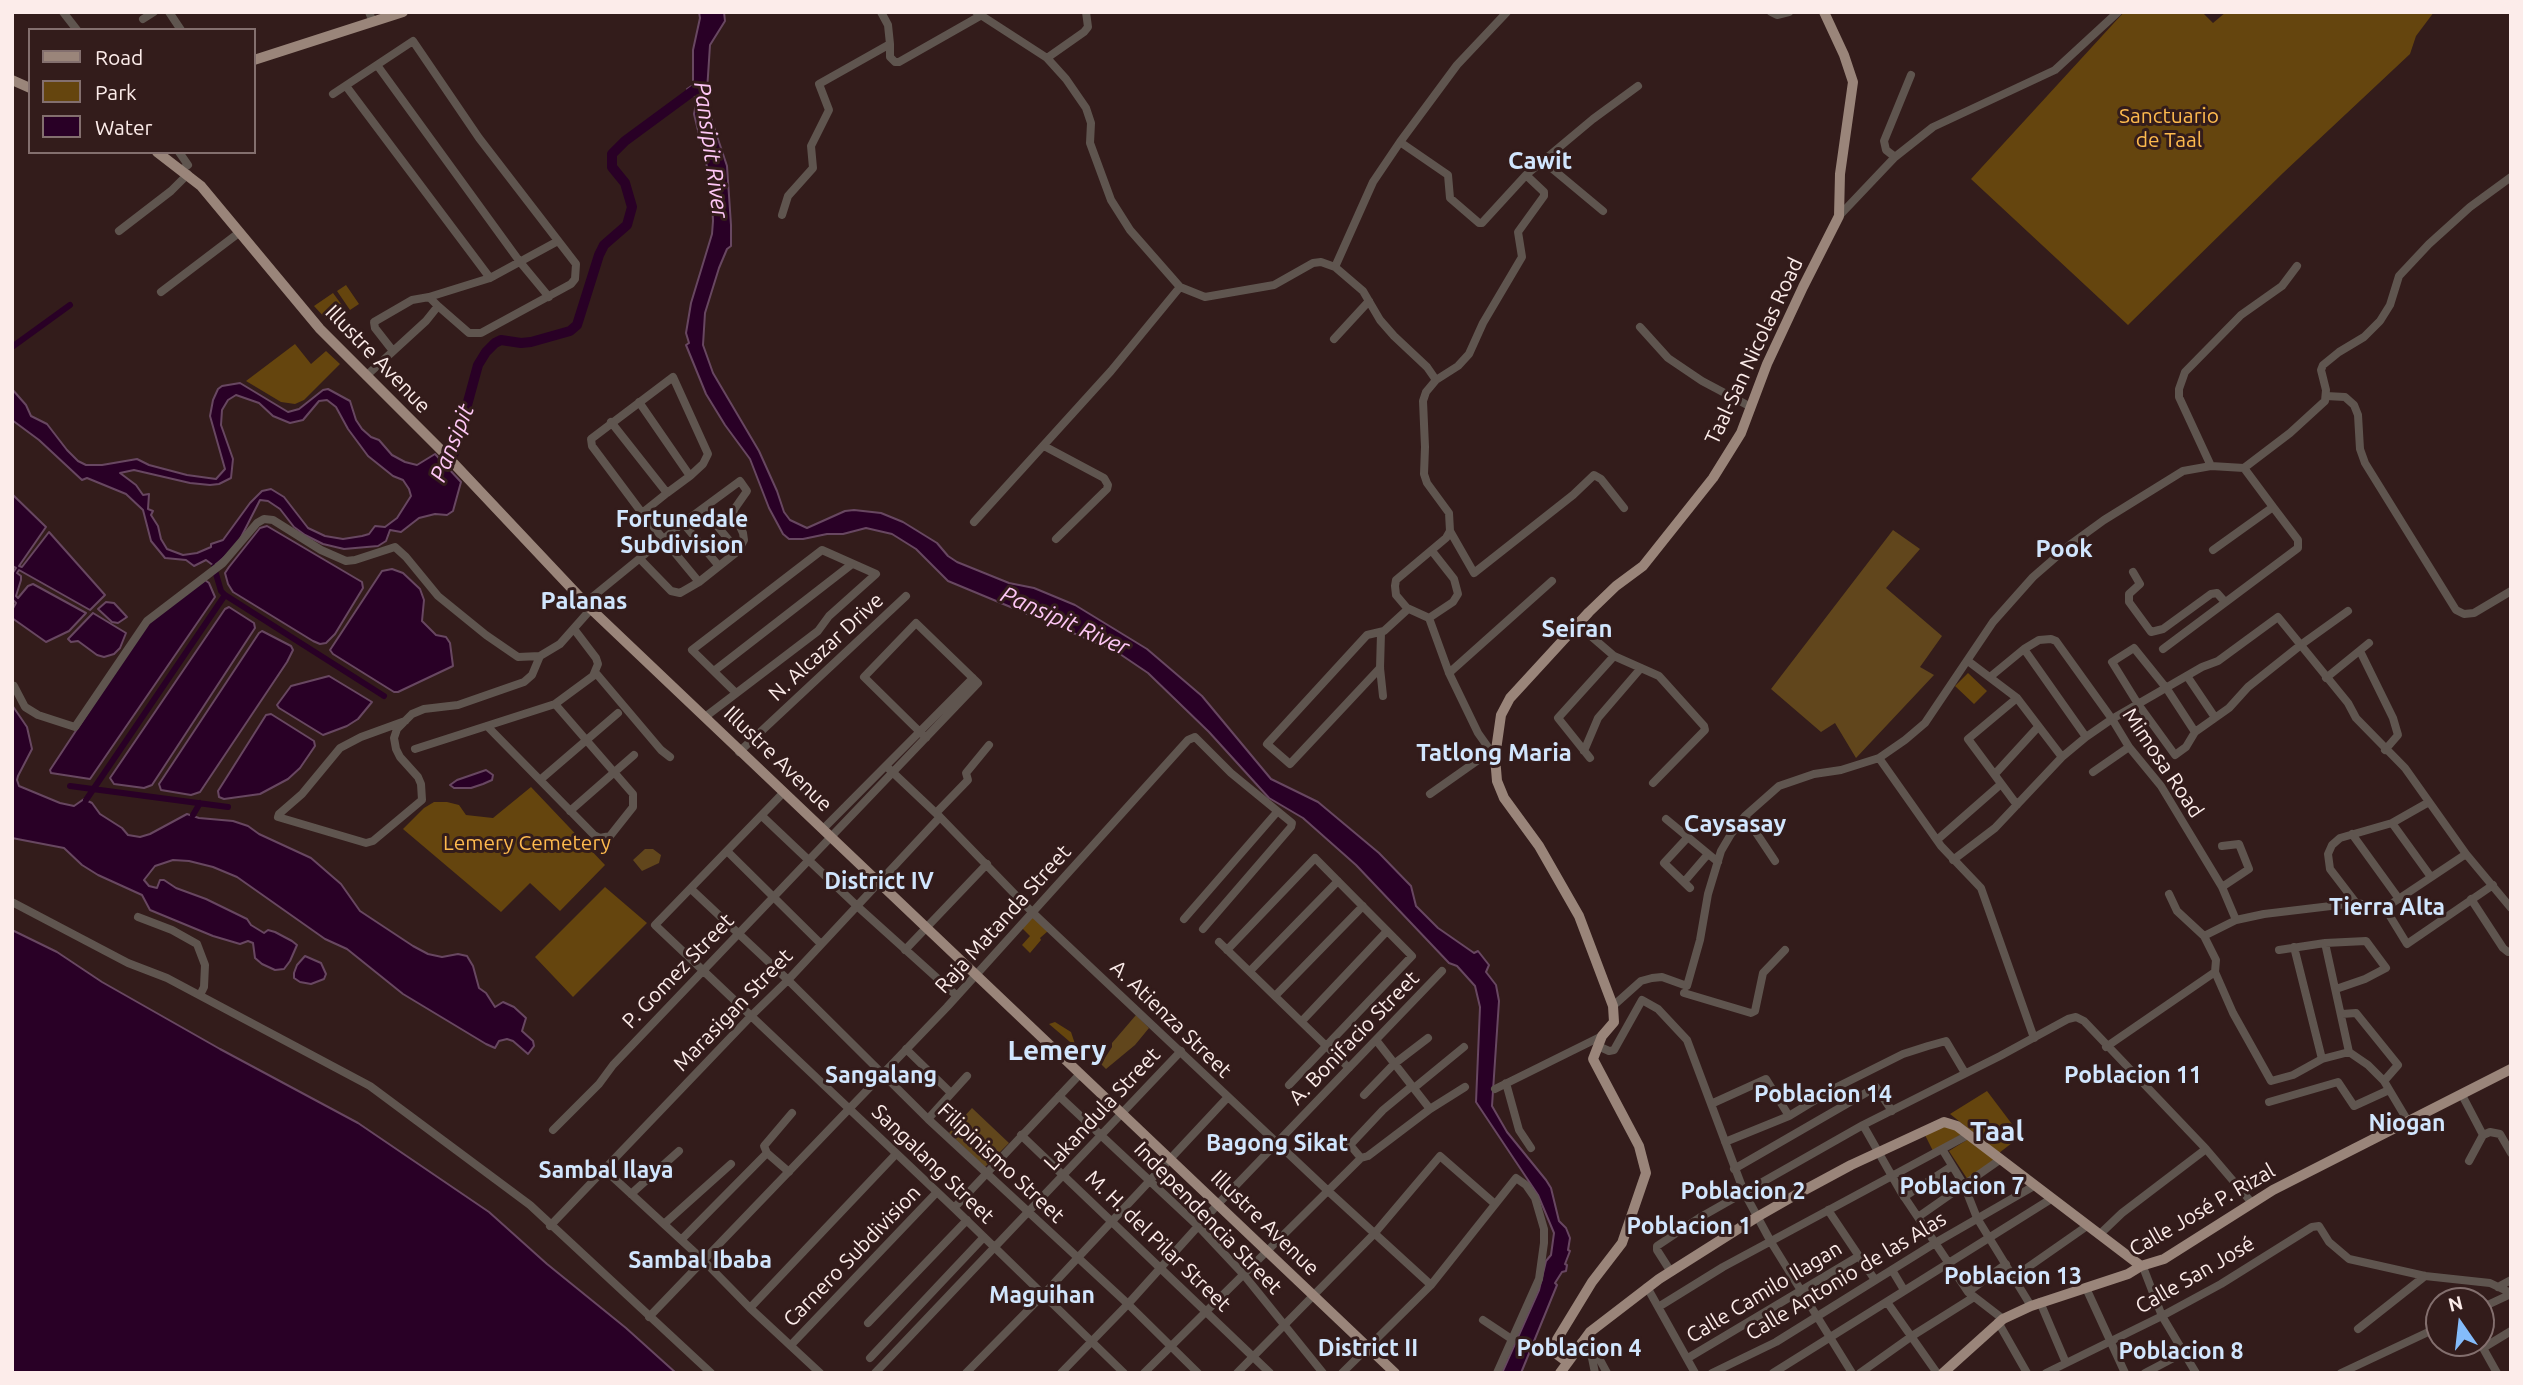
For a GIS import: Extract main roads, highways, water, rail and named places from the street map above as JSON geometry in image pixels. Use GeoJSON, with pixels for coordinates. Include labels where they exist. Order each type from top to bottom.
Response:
{"type":"FeatureCollection","features":[{"type":"Feature","properties":{"kind":"main road"},"geometry":{"type":"LineString","coordinates":[[256,59],[371,17],[403,12]]}},
{"type":"Feature","properties":{"kind":"main road","name":"Taal-San Nicolas Road"},"geometry":{"type":"LineString","coordinates":[[1566,1361],[1555,1353],[1553,1346],[1592,1282],[1619,1249],[1646,1177],[1639,1146],[1593,1059],[1600,1041],[1614,1022],[1614,1006],[1579,916],[1539,846],[1504,798],[1497,781],[1493,754],[1501,715],[1510,698],[1616,586],[1643,566],[1713,478],[1738,439],[1767,364],[1839,216],[1840,174],[1853,82],[1824,12]]}},
{"type":"Feature","properties":{"kind":"main road"},"geometry":{"type":"LineString","coordinates":[[12,80],[28,88]]}},
{"type":"Feature","properties":{"kind":"main road","name":"Illustre Avenue"},"geometry":{"type":"LineString","coordinates":[[160,154],[185,172],[210,196],[312,320],[443,452],[589,606],[1395,1373]]}},
{"type":"Feature","properties":{"kind":"main road","name":"Calle José P. Rizal"},"geometry":{"type":"LineString","coordinates":[[1943,1373],[2001,1320],[2036,1304],[2128,1274],[2183,1248],[2252,1203],[2511,1069]]}},
{"type":"Feature","properties":{"kind":"main road"},"geometry":{"type":"LineString","coordinates":[[1560,1373],[1581,1342],[1647,1287],[1757,1217],[1877,1153],[1944,1122],[1953,1123],[2142,1266]]}},
{"type":"Feature","properties":{"kind":"water","name":"Pansipit River"},"geometry":{"type":"Polygon","coordinates":[[[699,12],[724,12],[725,21],[710,45],[707,91],[712,121],[727,166],[731,225],[731,246],[719,268],[705,313],[703,345],[713,373],[759,451],[784,512],[790,520],[807,528],[845,511],[881,513],[903,522],[937,543],[957,562],[1075,605],[1147,649],[1202,696],[1271,779],[1318,802],[1379,853],[1411,886],[1416,906],[1438,928],[1474,953],[1478,951],[1489,965],[1486,972],[1496,985],[1499,1001],[1492,1106],[1507,1132],[1551,1188],[1559,1221],[1570,1238],[1566,1271],[1562,1272],[1555,1283],[1557,1285],[1521,1373],[1502,1373],[1539,1290],[1546,1261],[1551,1255],[1554,1233],[1538,1195],[1476,1102],[1480,1007],[1475,986],[1457,966],[1449,963],[1356,865],[1303,818],[1269,798],[1209,732],[1148,673],[1114,650],[948,581],[916,549],[892,534],[866,528],[803,539],[789,539],[783,534],[769,508],[750,459],[706,394],[686,345],[689,343],[686,333],[691,303],[712,234],[713,221],[711,183],[694,114],[697,99],[687,89],[693,85],[693,50],[699,12]]]}},
{"type":"Feature","properties":{"kind":"water"},"geometry":{"type":"Polygon","coordinates":[[[240,383],[288,412],[299,409],[328,389],[350,401],[362,429],[379,440],[392,455],[417,465],[435,454],[461,482],[453,511],[447,515],[435,514],[419,518],[401,532],[390,530],[386,541],[378,546],[344,549],[323,544],[305,535],[294,527],[280,509],[268,501],[260,500],[236,547],[214,566],[206,560],[194,566],[186,560],[165,558],[151,541],[143,510],[126,494],[87,478],[82,480],[39,440],[12,420],[12,389],[26,405],[31,416],[47,424],[67,450],[86,465],[137,459],[187,475],[216,479],[225,469],[210,416],[213,400],[222,386],[240,383]],[[236,395],[228,400],[222,410],[221,425],[233,459],[231,478],[210,485],[134,470],[120,473],[136,485],[143,495],[149,494],[148,509],[153,511],[151,515],[167,549],[183,555],[211,547],[211,544],[223,540],[262,491],[271,489],[284,497],[308,528],[325,536],[343,539],[362,536],[369,534],[375,526],[385,527],[397,518],[411,496],[409,489],[403,480],[393,476],[368,456],[336,407],[327,400],[319,401],[303,420],[290,423],[273,416],[259,403],[236,395]]]}},
{"type":"Feature","properties":{"kind":"water"},"geometry":{"type":"Polygon","coordinates":[[[12,494],[46,527],[19,566],[22,567],[49,532],[105,595],[90,610],[19,570],[17,573],[21,580],[16,596],[18,598],[33,584],[86,613],[69,631],[46,642],[12,618],[16,603],[12,599],[12,574],[16,568],[12,566],[12,494]]]}},
{"type":"Feature","properties":{"kind":"water"},"geometry":{"type":"Polygon","coordinates":[[[267,526],[362,582],[363,588],[335,634],[326,643],[313,641],[233,592],[228,584],[225,573],[229,567],[260,528],[267,526]]]}},
{"type":"Feature","properties":{"kind":"water"},"geometry":{"type":"Polygon","coordinates":[[[392,569],[403,573],[420,589],[424,600],[422,621],[436,635],[446,637],[450,643],[453,666],[398,692],[394,692],[330,650],[382,571],[392,569]]]}},
{"type":"Feature","properties":{"kind":"water"},"geometry":{"type":"Polygon","coordinates":[[[205,580],[215,597],[90,779],[51,773],[50,770],[147,623],[205,580]]]}},
{"type":"Feature","properties":{"kind":"water"},"geometry":{"type":"Polygon","coordinates":[[[106,602],[114,603],[127,617],[118,623],[112,622],[98,609],[106,602]]]}},
{"type":"Feature","properties":{"kind":"water"},"geometry":{"type":"Polygon","coordinates":[[[229,607],[254,623],[255,628],[152,785],[144,788],[114,784],[110,778],[225,609],[229,607]]]}},
{"type":"Feature","properties":{"kind":"water"},"geometry":{"type":"Polygon","coordinates":[[[93,613],[126,633],[120,648],[114,654],[104,657],[97,655],[78,641],[71,642],[68,639],[93,613]]]}},
{"type":"Feature","properties":{"kind":"water"},"geometry":{"type":"Polygon","coordinates":[[[262,631],[291,646],[293,650],[287,662],[200,792],[191,795],[161,790],[159,784],[262,631]]]}},
{"type":"Feature","properties":{"kind":"water"},"geometry":{"type":"Polygon","coordinates":[[[329,676],[372,702],[358,719],[347,726],[323,735],[277,705],[291,686],[329,676]]]}},
{"type":"Feature","properties":{"kind":"water"},"geometry":{"type":"Polygon","coordinates":[[[12,705],[27,727],[32,749],[18,776],[19,786],[74,806],[84,799],[128,835],[140,837],[150,834],[187,814],[248,826],[259,834],[311,858],[341,884],[360,911],[413,946],[428,954],[442,957],[458,954],[467,956],[473,966],[479,988],[486,993],[495,1007],[503,1002],[514,1007],[526,1018],[522,1031],[533,1041],[534,1046],[528,1054],[507,1039],[499,1041],[495,1048],[486,1044],[403,994],[347,949],[325,939],[237,877],[213,867],[173,860],[155,866],[144,880],[149,886],[157,888],[160,880],[164,880],[176,888],[247,919],[264,933],[268,930],[275,932],[292,941],[297,945],[284,969],[275,970],[262,964],[255,958],[253,943],[248,941],[240,944],[213,936],[150,910],[142,895],[98,875],[82,865],[64,848],[12,838],[12,705]]]}},
{"type":"Feature","properties":{"kind":"water"},"geometry":{"type":"Polygon","coordinates":[[[271,714],[314,741],[315,746],[300,768],[288,779],[260,794],[224,799],[219,797],[218,791],[266,715],[271,714]]]}},
{"type":"Feature","properties":{"kind":"water"},"geometry":{"type":"Polygon","coordinates":[[[486,770],[493,775],[492,780],[483,784],[471,788],[454,788],[450,785],[457,780],[486,770]]]}},
{"type":"Feature","properties":{"kind":"water"},"geometry":{"type":"Polygon","coordinates":[[[12,930],[57,952],[102,982],[358,1123],[489,1212],[676,1373],[12,1373],[12,930]]]}},
{"type":"Feature","properties":{"kind":"water"},"geometry":{"type":"Polygon","coordinates":[[[305,956],[321,963],[326,974],[324,979],[311,984],[294,978],[297,965],[305,956]]]}},
{"type":"Feature","properties":{"kind":"waterway","name":"Pansipit"},"geometry":{"type":"LineString","coordinates":[[443,478],[454,453],[478,365],[486,352],[501,340],[531,342],[570,331],[577,325],[599,255],[604,245],[627,225],[632,207],[625,183],[612,167],[612,154],[625,141],[697,88]]}},
{"type":"Feature","properties":{"kind":"waterway"},"geometry":{"type":"LineString","coordinates":[[12,347],[70,305]]}},
{"type":"Feature","properties":{"kind":"waterway"},"geometry":{"type":"LineString","coordinates":[[214,567],[221,591],[225,595],[384,696]]}},
{"type":"Feature","properties":{"kind":"waterway"},"geometry":{"type":"LineString","coordinates":[[86,800],[225,595]]}},
{"type":"Feature","properties":{"kind":"waterway"},"geometry":{"type":"LineString","coordinates":[[70,786],[228,807]]}},
{"type":"Feature","properties":{"kind":"waterway"},"geometry":{"type":"LineString","coordinates":[[193,815],[200,803]]}},
{"type":"Feature","properties":{"kind":"district","name":"Cawit"},"geometry":{"type":"Point","coordinates":[1540,161]}},
{"type":"Feature","properties":{"kind":"district","name":"Fortunedale Subdivision"},"geometry":{"type":"Point","coordinates":[682,532]}},
{"type":"Feature","properties":{"kind":"district","name":"Pook"},"geometry":{"type":"Point","coordinates":[2064,549]}},
{"type":"Feature","properties":{"kind":"district","name":"Palanas"},"geometry":{"type":"Point","coordinates":[584,601]}},
{"type":"Feature","properties":{"kind":"district","name":"Seiran"},"geometry":{"type":"Point","coordinates":[1577,629]}},
{"type":"Feature","properties":{"kind":"district","name":"Tatlong Maria"},"geometry":{"type":"Point","coordinates":[1494,753]}},
{"type":"Feature","properties":{"kind":"district","name":"Caysasay"},"geometry":{"type":"Point","coordinates":[1735,824]}},
{"type":"Feature","properties":{"kind":"district","name":"District IV"},"geometry":{"type":"Point","coordinates":[879,881]}},
{"type":"Feature","properties":{"kind":"district","name":"Tierra Alta"},"geometry":{"type":"Point","coordinates":[2387,907]}},
{"type":"Feature","properties":{"kind":"district","name":"Lemery"},"geometry":{"type":"Point","coordinates":[1057,1051]}},
{"type":"Feature","properties":{"kind":"district","name":"Sangalang"},"geometry":{"type":"Point","coordinates":[881,1075]}},
{"type":"Feature","properties":{"kind":"district","name":"Poblacion 11"},"geometry":{"type":"Point","coordinates":[2133,1075]}},
{"type":"Feature","properties":{"kind":"district","name":"Poblacion 14"},"geometry":{"type":"Point","coordinates":[1823,1094]}},
{"type":"Feature","properties":{"kind":"district","name":"Niogan"},"geometry":{"type":"Point","coordinates":[2407,1123]}},
{"type":"Feature","properties":{"kind":"district","name":"Taal"},"geometry":{"type":"Point","coordinates":[1997,1132]}},
{"type":"Feature","properties":{"kind":"district","name":"Bagong Sikat"},"geometry":{"type":"Point","coordinates":[1277,1143]}},
{"type":"Feature","properties":{"kind":"district","name":"Sambal Ilaya"},"geometry":{"type":"Point","coordinates":[606,1170]}},
{"type":"Feature","properties":{"kind":"district","name":"Poblacion 7"},"geometry":{"type":"Point","coordinates":[1962,1186]}},
{"type":"Feature","properties":{"kind":"district","name":"Poblacion 2"},"geometry":{"type":"Point","coordinates":[1743,1191]}},
{"type":"Feature","properties":{"kind":"district","name":"Poblacion 1"},"geometry":{"type":"Point","coordinates":[1689,1226]}},
{"type":"Feature","properties":{"kind":"district","name":"Sambal Ibaba"},"geometry":{"type":"Point","coordinates":[700,1260]}},
{"type":"Feature","properties":{"kind":"district","name":"Poblacion 13"},"geometry":{"type":"Point","coordinates":[2013,1276]}},
{"type":"Feature","properties":{"kind":"district","name":"Maguihan"},"geometry":{"type":"Point","coordinates":[1042,1295]}},
{"type":"Feature","properties":{"kind":"district","name":"District II"},"geometry":{"type":"Point","coordinates":[1368,1348]}},
{"type":"Feature","properties":{"kind":"district","name":"Poblacion 4"},"geometry":{"type":"Point","coordinates":[1579,1348]}},
{"type":"Feature","properties":{"kind":"district","name":"Poblacion 8"},"geometry":{"type":"Point","coordinates":[2181,1351]}},
{"type":"Feature","properties":{"kind":"park label","name":"Sanctuario de Taal"},"geometry":{"type":"Point","coordinates":[2169,128]}},
{"type":"Feature","properties":{"kind":"park label","name":"Lemery Cemetery"},"geometry":{"type":"Point","coordinates":[527,843]}}]}
